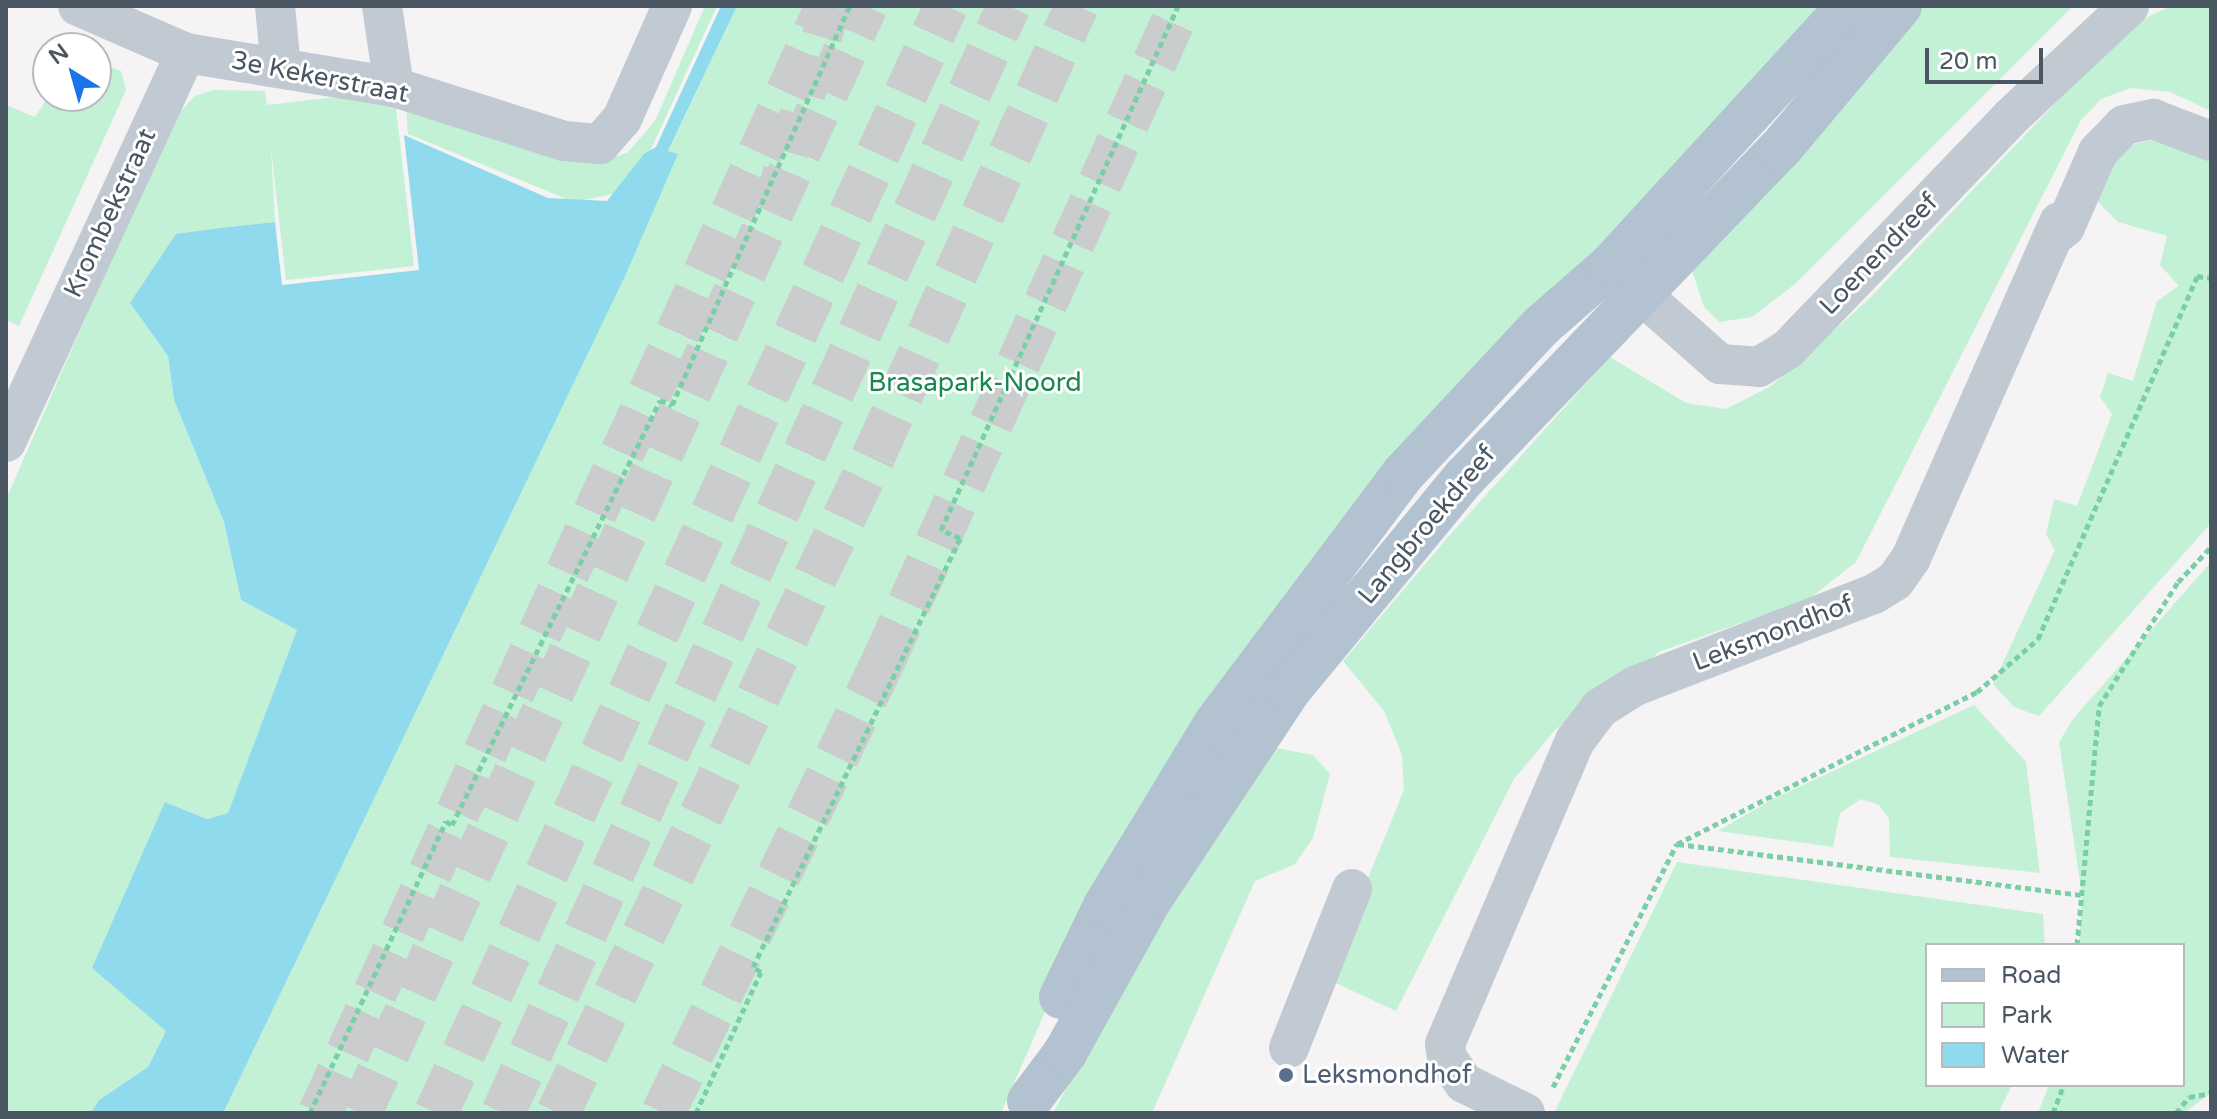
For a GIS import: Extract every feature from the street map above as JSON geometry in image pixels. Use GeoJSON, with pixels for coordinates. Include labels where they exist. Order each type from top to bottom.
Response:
{"type":"FeatureCollection","features":[{"type":"Feature","properties":{"kind":"main road","name":"Langbroekdreef"},"geometry":{"type":"LineString","coordinates":[[1027,1107],[1065,1053],[1275,677],[1465,477],[1848,6]]}},
{"type":"Feature","properties":{"kind":"main road","name":"Langbroekdreef"},"geometry":{"type":"LineString","coordinates":[[1626,280],[1780,149],[1900,6]]}},
{"type":"Feature","properties":{"kind":"street","name":"3e Kekerstraat"},"geometry":{"type":"LineString","coordinates":[[78,6],[186,53],[394,87],[564,141],[600,144],[622,119],[672,6]]}},
{"type":"Feature","properties":{"kind":"street"},"geometry":{"type":"LineString","coordinates":[[275,6],[281,68]]}},
{"type":"Feature","properties":{"kind":"street"},"geometry":{"type":"LineString","coordinates":[[382,6],[394,87]]}},
{"type":"Feature","properties":{"kind":"street","name":"Loenendreef"},"geometry":{"type":"LineString","coordinates":[[1626,280],[1720,364],[1759,367],[1788,349],[2011,117],[2129,6]]}},
{"type":"Feature","properties":{"kind":"street","name":"Krombekstraat"},"geometry":{"type":"LineString","coordinates":[[6,442],[20,366],[186,53]]}},
{"type":"Feature","properties":{"kind":"street","name":"Leksmondhof"},"geometry":{"type":"LineString","coordinates":[[1522,1104],[1455,1072],[1446,1036],[1584,726],[1600,708],[1635,686],[1874,594],[1895,581],[1911,558],[2056,230],[2065,227],[2098,152],[2124,125],[2153,119],[2211,141]]}},
{"type":"Feature","properties":{"kind":"street"},"geometry":{"type":"LineString","coordinates":[[1289,1048],[1352,889]]}},
{"type":"Feature","properties":{"kind":"path"},"geometry":{"type":"LineString","coordinates":[[310,1113],[446,821],[452,825],[660,400],[672,405],[850,6]]}},
{"type":"Feature","properties":{"kind":"path"},"geometry":{"type":"LineString","coordinates":[[696,1113],[761,972],[753,967],[960,538],[941,530],[1178,6]]}},
{"type":"Feature","properties":{"kind":"path"},"geometry":{"type":"LineString","coordinates":[[1522,1104],[1677,844],[1977,692],[2038,639],[2197,276],[2211,278]]}},
{"type":"Feature","properties":{"kind":"path"},"geometry":{"type":"LineString","coordinates":[[2077,943],[2099,706],[2178,582],[2211,547]]}},
{"type":"Feature","properties":{"kind":"path"},"geometry":{"type":"LineString","coordinates":[[1677,844],[2082,895]]}},
{"type":"Feature","properties":{"kind":"path"},"geometry":{"type":"LineString","coordinates":[[2053,1113],[2063,1087]]}},
{"type":"Feature","properties":{"kind":"path"},"geometry":{"type":"LineString","coordinates":[[2176,1113],[2189,1097],[2211,1093]]}},
{"type":"Feature","properties":{"kind":"green space"},"geometry":{"type":"Polygon","coordinates":[[[705,6],[717,6],[632,190],[574,202],[408,134],[405,94],[604,160],[627,153],[655,121],[705,6]]]}},
{"type":"Feature","properties":{"kind":"green space","name":"Brasapark-Noord"},"geometry":{"type":"Polygon","coordinates":[[[737,6],[1823,6],[1773,65],[1529,319],[1076,941],[1001,1113],[214,1113],[737,6]]]}},
{"type":"Feature","properties":{"kind":"green space"},"geometry":{"type":"Polygon","coordinates":[[[1917,6],[2073,6],[1795,284],[1752,317],[1719,322],[1704,307],[1691,267],[1917,6]]]}},
{"type":"Feature","properties":{"kind":"green space"},"geometry":{"type":"Polygon","coordinates":[[[2171,6],[2211,6],[2211,111],[2170,92],[2131,88],[2101,99],[2081,120],[1856,562],[1809,599],[1661,651],[1555,730],[1514,779],[1396,1011],[1327,979],[1404,790],[1402,755],[1384,711],[1343,661],[1449,536],[1610,357],[1686,403],[1726,409],[1771,386],[1867,301],[2129,26],[2171,6]]]}},
{"type":"Feature","properties":{"kind":"green space"},"geometry":{"type":"Polygon","coordinates":[[[112,68],[121,71],[126,90],[19,326],[6,320],[6,105],[35,117],[38,112],[112,112],[112,68]]]}},
{"type":"Feature","properties":{"kind":"green space"},"geometry":{"type":"Polygon","coordinates":[[[213,90],[265,91],[267,105],[394,90],[414,266],[286,280],[271,149],[275,222],[221,228],[130,303],[168,356],[174,400],[224,522],[241,600],[298,630],[228,813],[207,819],[166,802],[143,1008],[166,1031],[148,1067],[99,1100],[91,1113],[6,1113],[6,499],[173,119],[195,96],[213,90]]]}},
{"type":"Feature","properties":{"kind":"green space"},"geometry":{"type":"Polygon","coordinates":[[[2159,138],[2211,157],[2211,523],[2039,716],[2014,707],[1993,684],[2055,550],[2046,534],[2054,499],[2077,506],[2112,414],[2100,397],[2108,373],[2133,381],[2157,301],[2179,286],[2160,265],[2167,236],[2118,222],[2096,200],[2107,167],[2131,145],[2159,138]]]}},
{"type":"Feature","properties":{"kind":"green space"},"geometry":{"type":"Polygon","coordinates":[[[2211,562],[2211,1093],[2184,1113],[2038,1113],[2048,1087],[2185,1087],[2185,943],[2079,943],[2082,895],[2059,742],[2073,719],[2211,562]]]}},
{"type":"Feature","properties":{"kind":"green space"},"geometry":{"type":"Polygon","coordinates":[[[1974,705],[2026,762],[2040,873],[1890,857],[1889,819],[1879,805],[1861,799],[1840,813],[1833,847],[1718,831],[1773,799],[1974,705]]]}},
{"type":"Feature","properties":{"kind":"green space"},"geometry":{"type":"Polygon","coordinates":[[[1277,748],[1313,755],[1330,774],[1313,838],[1295,864],[1255,881],[1152,1113],[1053,1113],[1160,915],[1277,748]]]}},
{"type":"Feature","properties":{"kind":"green space"},"geometry":{"type":"Polygon","coordinates":[[[1677,862],[2043,914],[2045,943],[1925,943],[1925,1087],[2011,1087],[1998,1113],[1554,1113],[1677,862]]]}},
{"type":"Feature","properties":{"kind":"water"},"geometry":{"type":"Polygon","coordinates":[[[721,6],[737,6],[668,151],[678,154],[626,274],[223,1113],[91,1113],[99,1100],[148,1067],[166,1031],[92,968],[165,802],[207,819],[228,813],[297,630],[241,600],[224,522],[174,400],[168,356],[130,303],[176,234],[221,228],[275,222],[282,285],[419,270],[404,135],[548,198],[607,201],[644,154],[656,147],[721,6]]]}},
{"type":"Feature","properties":{"kind":"tunnel"},"geometry":{"type":"LineString","coordinates":[[320,1113],[827,6]]}},
{"type":"Feature","properties":{"kind":"tunnel"},"geometry":{"type":"LineString","coordinates":[[772,210],[831,6]]}},
{"type":"Feature","properties":{"kind":"tunnel"},"geometry":{"type":"LineString","coordinates":[[360,1113],[866,6]]}},
{"type":"Feature","properties":{"kind":"tunnel"},"geometry":{"type":"LineString","coordinates":[[436,1113],[946,6]]}},
{"type":"Feature","properties":{"kind":"tunnel"},"geometry":{"type":"LineString","coordinates":[[503,1113],[1009,6]]}},
{"type":"Feature","properties":{"kind":"tunnel"},"geometry":{"type":"LineString","coordinates":[[558,1113],[874,455],[1077,6]]}},
{"type":"Feature","properties":{"kind":"tunnel"},"geometry":{"type":"LineString","coordinates":[[663,1113],[882,664],[1180,6]]}},
{"type":"Feature","properties":{"kind":"place","name":"Leksmondhof"},"geometry":{"type":"Point","coordinates":[1286,1075]}}]}
